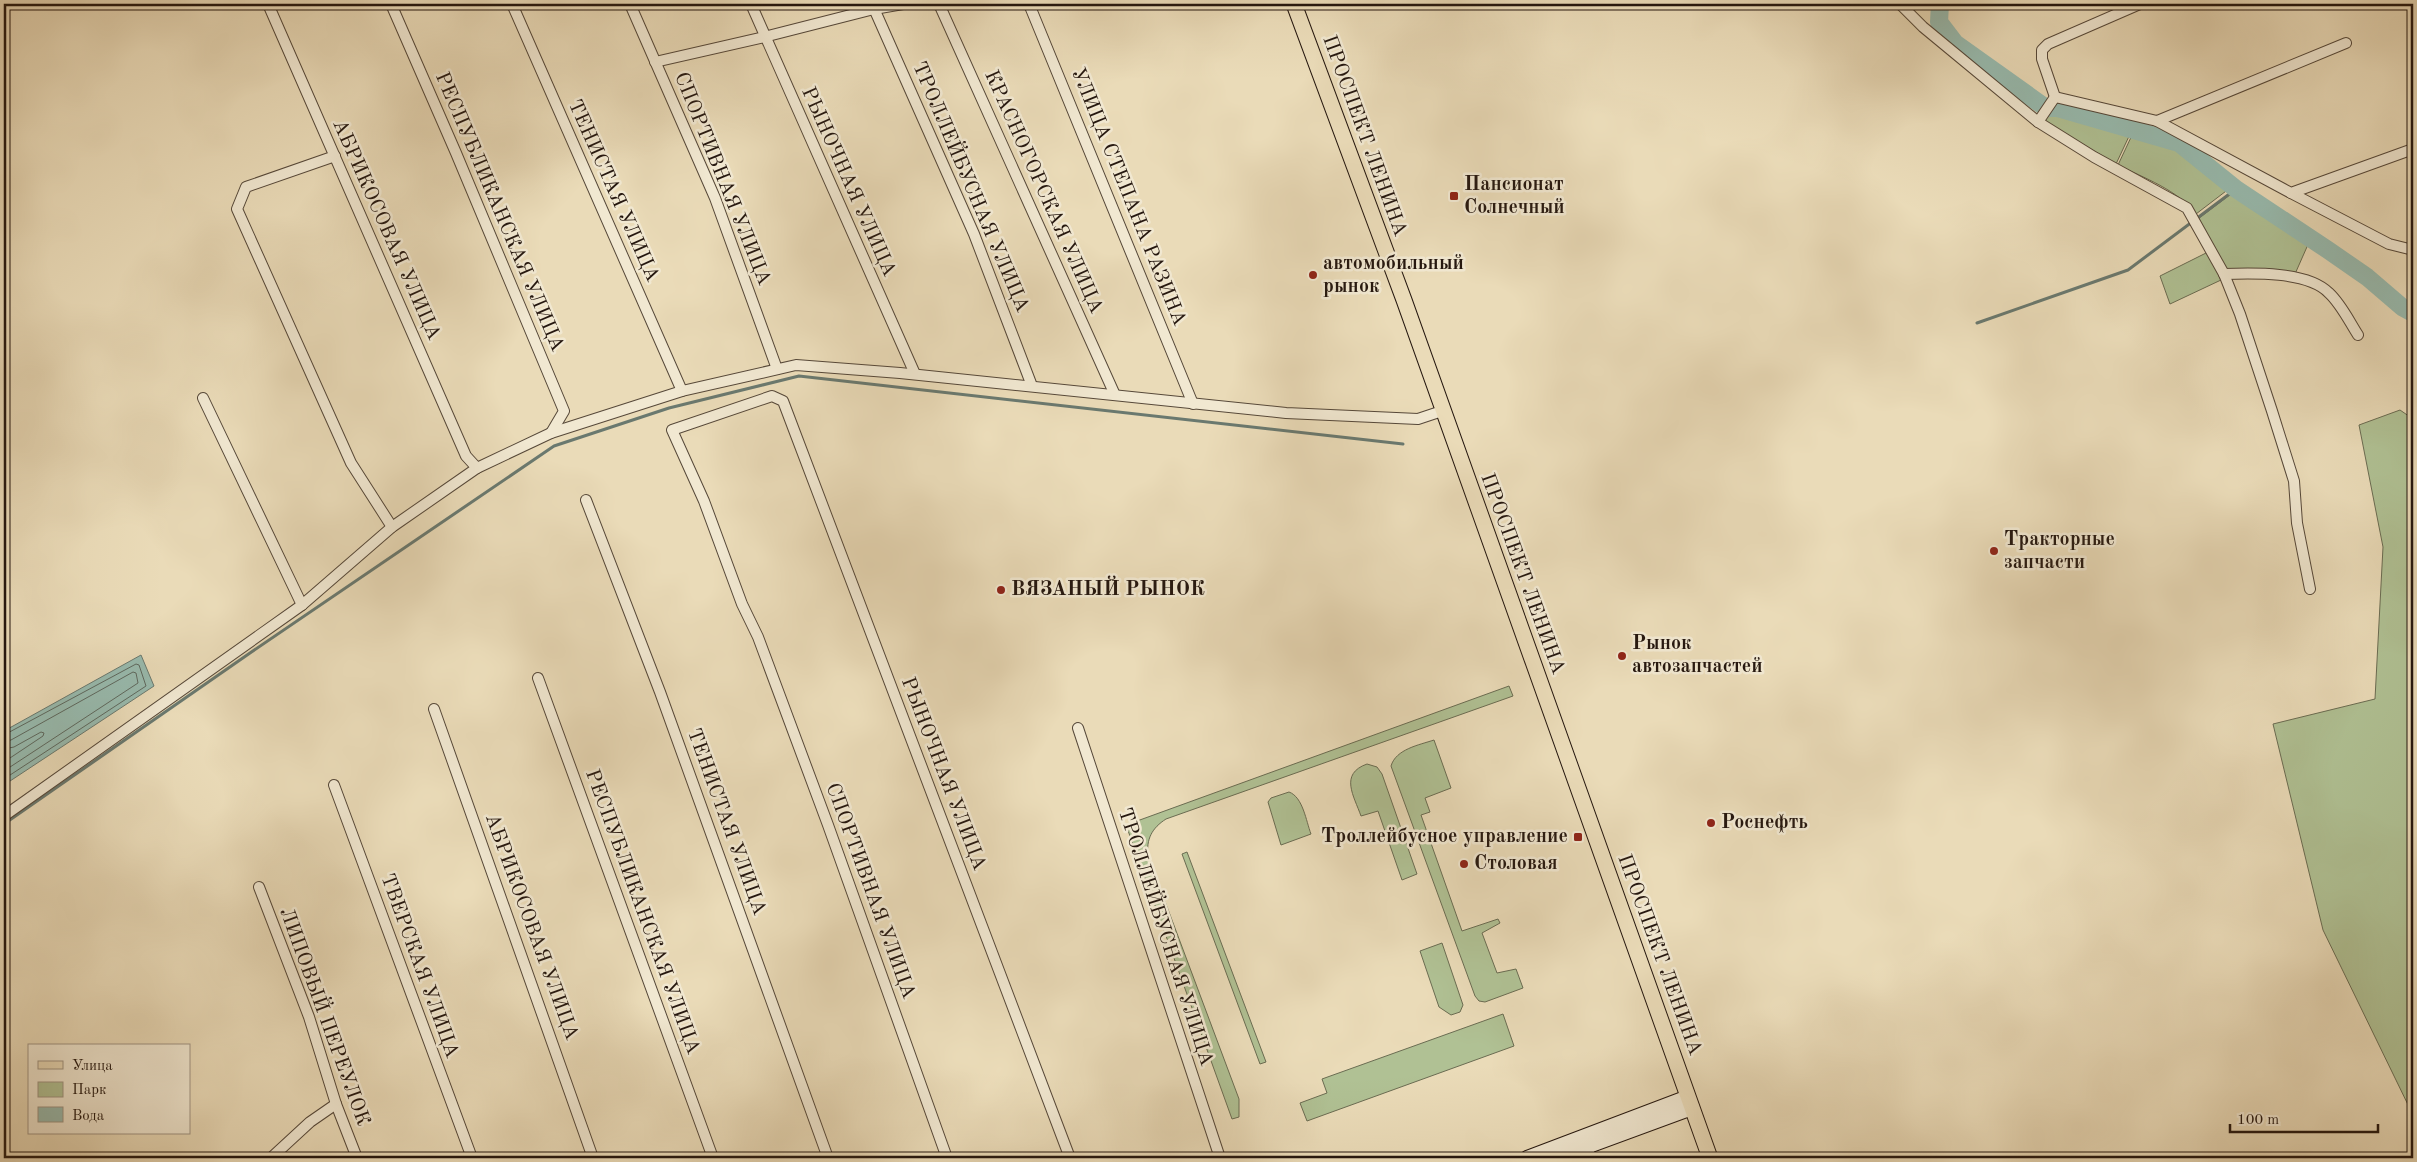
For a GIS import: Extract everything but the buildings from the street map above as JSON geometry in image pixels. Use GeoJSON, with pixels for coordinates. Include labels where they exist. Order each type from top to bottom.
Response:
{"type":"FeatureCollection","features":[{"type":"Feature","properties":{"kind":"main road","name":"ПРОСПЕКТ ЛЕНИНА"},"geometry":{"type":"LineString","coordinates":[[1294,4],[1710,1158]]}},
{"type":"Feature","properties":{"kind":"main road"},"geometry":{"type":"LineString","coordinates":[[1527,1158],[1587,1147],[1601,1130],[1690,1103]]}},
{"type":"Feature","properties":{"kind":"main road"},"geometry":{"type":"LineString","coordinates":[[1556,1158],[1587,1147],[1690,1103]]}},
{"type":"Feature","properties":{"kind":"street","name":"АБРИКОСОВАЯ УЛИЦА"},"geometry":{"type":"LineString","coordinates":[[268,4],[466,456],[476,468]]}},
{"type":"Feature","properties":{"kind":"street","name":"РЕСПУБЛИКАНСКАЯ УЛИЦА"},"geometry":{"type":"LineString","coordinates":[[391,4],[456,152],[564,411],[551,433]]}},
{"type":"Feature","properties":{"kind":"street","name":"ТЕНИСТАЯ УЛИЦА"},"geometry":{"type":"LineString","coordinates":[[512,4],[682,392]]}},
{"type":"Feature","properties":{"kind":"street","name":"СПОРТИВНАЯ УЛИЦА"},"geometry":{"type":"LineString","coordinates":[[630,4],[714,198],[777,369]]}},
{"type":"Feature","properties":{"kind":"street","name":"РЫНОЧНАЯ УЛИЦА"},"geometry":{"type":"LineString","coordinates":[[751,4],[915,374]]}},
{"type":"Feature","properties":{"kind":"street"},"geometry":{"type":"LineString","coordinates":[[655,62],[764,37],[873,6],[903,4]]}},
{"type":"Feature","properties":{"kind":"street","name":"КРАСНОГОРСКАЯ УЛИЦА"},"geometry":{"type":"LineString","coordinates":[[939,4],[1115,395]]}},
{"type":"Feature","properties":{"kind":"street","name":"УЛИЦА СТЕПАНА РАЗИНА"},"geometry":{"type":"LineString","coordinates":[[1029,4],[1193,404]]}},
{"type":"Feature","properties":{"kind":"street"},"geometry":{"type":"LineString","coordinates":[[1900,4],[1923,27],[2094,157],[2187,208],[2224,274],[2240,314],[2294,481],[2297,523],[2310,589]]}},
{"type":"Feature","properties":{"kind":"street"},"geometry":{"type":"LineString","coordinates":[[2055,96],[2042,59],[2042,50],[2048,44],[2140,4]]}},
{"type":"Feature","properties":{"kind":"street","name":"ТРОЛЛЕЙБУСНАЯ УЛИЦА"},"geometry":{"type":"LineString","coordinates":[[873,6],[974,234],[1032,386]]}},
{"type":"Feature","properties":{"kind":"street"},"geometry":{"type":"LineString","coordinates":[[2157,121],[2346,43]]}},
{"type":"Feature","properties":{"kind":"street"},"geometry":{"type":"LineString","coordinates":[[2041,118],[2055,96]]}},
{"type":"Feature","properties":{"kind":"street"},"geometry":{"type":"LineString","coordinates":[[2055,96],[2157,121],[2291,194],[2389,244],[2413,250]]}},
{"type":"Feature","properties":{"kind":"street"},"geometry":{"type":"LineString","coordinates":[[2291,194],[2413,150]]}},
{"type":"Feature","properties":{"kind":"street"},"geometry":{"type":"LineString","coordinates":[[335,156],[246,187],[237,209],[351,462],[392,527]]}},
{"type":"Feature","properties":{"kind":"street"},"geometry":{"type":"LineString","coordinates":[[2224,274],[2251,273],[2281,276],[2316,284],[2328,291],[2338,303],[2358,335]]}},
{"type":"Feature","properties":{"kind":"street"},"geometry":{"type":"LineString","coordinates":[[4,816],[302,605],[392,527],[476,468],[551,433],[682,392],[796,364],[915,374],[1286,413],[1418,419],[1442,411]]}},
{"type":"Feature","properties":{"kind":"street","name":"СПОРТИВНАЯ УЛИЦА"},"geometry":{"type":"LineString","coordinates":[[783,401],[772,396],[672,430],[704,501],[742,604],[758,637],[832,834],[948,1158]]}},
{"type":"Feature","properties":{"kind":"street"},"geometry":{"type":"LineString","coordinates":[[203,398],[302,605]]}},
{"type":"Feature","properties":{"kind":"street","name":"РЫНОЧНАЯ УЛИЦА"},"geometry":{"type":"LineString","coordinates":[[783,401],[1070,1158]]}},
{"type":"Feature","properties":{"kind":"street","name":"ТЕНИСТАЯ УЛИЦА"},"geometry":{"type":"LineString","coordinates":[[586,500],[663,700],[828,1158]]}},
{"type":"Feature","properties":{"kind":"street","name":"РЕСПУБЛИКАНСКАЯ УЛИЦА"},"geometry":{"type":"LineString","coordinates":[[538,678],[713,1158]]}},
{"type":"Feature","properties":{"kind":"street","name":"АБРИКОСОВАЯ УЛИЦА"},"geometry":{"type":"LineString","coordinates":[[434,709],[593,1158]]}},
{"type":"Feature","properties":{"kind":"street","name":"ТРОЛЛЕЙБУСНАЯ УЛИЦА"},"geometry":{"type":"LineString","coordinates":[[1078,728],[1220,1158]]}},
{"type":"Feature","properties":{"kind":"street","name":"ТВЕРСКАЯ УЛИЦА"},"geometry":{"type":"LineString","coordinates":[[334,786],[472,1158]]}},
{"type":"Feature","properties":{"kind":"street","name":"ЛИПОВЫЙ ПЕРЕУЛОК"},"geometry":{"type":"LineString","coordinates":[[259,887],[309,1017],[336,1104],[357,1158]]}},
{"type":"Feature","properties":{"kind":"street"},"geometry":{"type":"LineString","coordinates":[[271,1158],[310,1122],[336,1104]]}},
{"type":"Feature","properties":{"kind":"green space"},"geometry":{"type":"Polygon","coordinates":[[[2052,109],[2131,132],[2116,164],[2042,120],[2052,109]]]}},
{"type":"Feature","properties":{"kind":"green space"},"geometry":{"type":"Polygon","coordinates":[[[2133,133],[2179,147],[2230,188],[2196,214],[2170,191],[2118,165],[2133,133]]]}},
{"type":"Feature","properties":{"kind":"green space"},"geometry":{"type":"Polygon","coordinates":[[[2235,191],[2310,240],[2295,274],[2226,270],[2198,219],[2235,191]]]}},
{"type":"Feature","properties":{"kind":"green space"},"geometry":{"type":"Polygon","coordinates":[[[2208,252],[2221,280],[2170,304],[2160,276],[2208,252]]]}},
{"type":"Feature","properties":{"kind":"green space"},"geometry":{"type":"Polygon","coordinates":[[[2400,410],[2413,419],[2413,1115],[2323,930],[2273,724],[2375,699],[2383,547],[2359,425],[2400,410]]]}},
{"type":"Feature","properties":{"kind":"green space"},"geometry":{"type":"Polygon","coordinates":[[[1509,686],[1513,696],[1166,819],[1151,834],[1148,844],[1148,856],[1239,1099],[1239,1117],[1232,1119],[1126,825],[1509,686]]]}},
{"type":"Feature","properties":{"kind":"green space"},"geometry":{"type":"Polygon","coordinates":[[[1434,740],[1451,788],[1425,798],[1430,812],[1421,815],[1462,931],[1498,919],[1500,923],[1482,933],[1497,973],[1516,969],[1523,988],[1485,1002],[1479,1001],[1475,996],[1391,766],[1398,755],[1415,746],[1434,740]]]}},
{"type":"Feature","properties":{"kind":"green space"},"geometry":{"type":"Polygon","coordinates":[[[1367,764],[1377,767],[1382,774],[1417,874],[1402,880],[1378,811],[1361,816],[1352,793],[1351,780],[1353,774],[1358,768],[1367,764]]]}},
{"type":"Feature","properties":{"kind":"green space"},"geometry":{"type":"Polygon","coordinates":[[[1289,792],[1301,804],[1311,834],[1281,845],[1268,802],[1271,798],[1289,792]]]}},
{"type":"Feature","properties":{"kind":"green space"},"geometry":{"type":"Polygon","coordinates":[[[1187,852],[1266,1062],[1260,1064],[1182,854],[1187,852]]]}},
{"type":"Feature","properties":{"kind":"green space"},"geometry":{"type":"Polygon","coordinates":[[[1442,943],[1463,1005],[1460,1012],[1451,1015],[1439,1007],[1420,951],[1442,943]]]}},
{"type":"Feature","properties":{"kind":"green space"},"geometry":{"type":"Polygon","coordinates":[[[1503,1014],[1514,1046],[1307,1121],[1300,1103],[1327,1093],[1322,1079],[1503,1014]]]}},
{"type":"Feature","properties":{"kind":"water"},"geometry":{"type":"Polygon","coordinates":[[[141,655],[154,686],[4,785],[4,731],[141,655]]]}},
{"type":"Feature","properties":{"kind":"waterway"},"geometry":{"type":"LineString","coordinates":[[1940,4],[1939,22],[1955,43],[2046,108],[2058,108],[2179,143],[2236,189],[2367,277],[2402,307],[2413,313]]}},
{"type":"Feature","properties":{"kind":"waterway"},"geometry":{"type":"LineString","coordinates":[[1977,323],[2128,270],[2236,189]]}},
{"type":"Feature","properties":{"kind":"waterway"},"geometry":{"type":"LineString","coordinates":[[4,824],[250,653],[554,446],[669,408],[799,376],[1403,444]]}},
{"type":"Feature","properties":{"kind":"place","name":"Пансионат Солнечный"},"geometry":{"type":"Point","coordinates":[1454,196]}},
{"type":"Feature","properties":{"kind":"place","name":"автомобильный рынок"},"geometry":{"type":"Point","coordinates":[1313,275]}},
{"type":"Feature","properties":{"kind":"place","name":"Тракторные запчасти"},"geometry":{"type":"Point","coordinates":[1994,551]}},
{"type":"Feature","properties":{"kind":"place","name":"ВЯЗАНЫЙ РЫНОК"},"geometry":{"type":"Point","coordinates":[1001,590]}},
{"type":"Feature","properties":{"kind":"place","name":"Рынок автозапчастей"},"geometry":{"type":"Point","coordinates":[1622,656]}},
{"type":"Feature","properties":{"kind":"place","name":"Роснефть"},"geometry":{"type":"Point","coordinates":[1711,823]}},
{"type":"Feature","properties":{"kind":"place","name":"Троллейбусное управление"},"geometry":{"type":"Point","coordinates":[1578,837]}},
{"type":"Feature","properties":{"kind":"place","name":"Столовая"},"geometry":{"type":"Point","coordinates":[1464,864]}}]}
